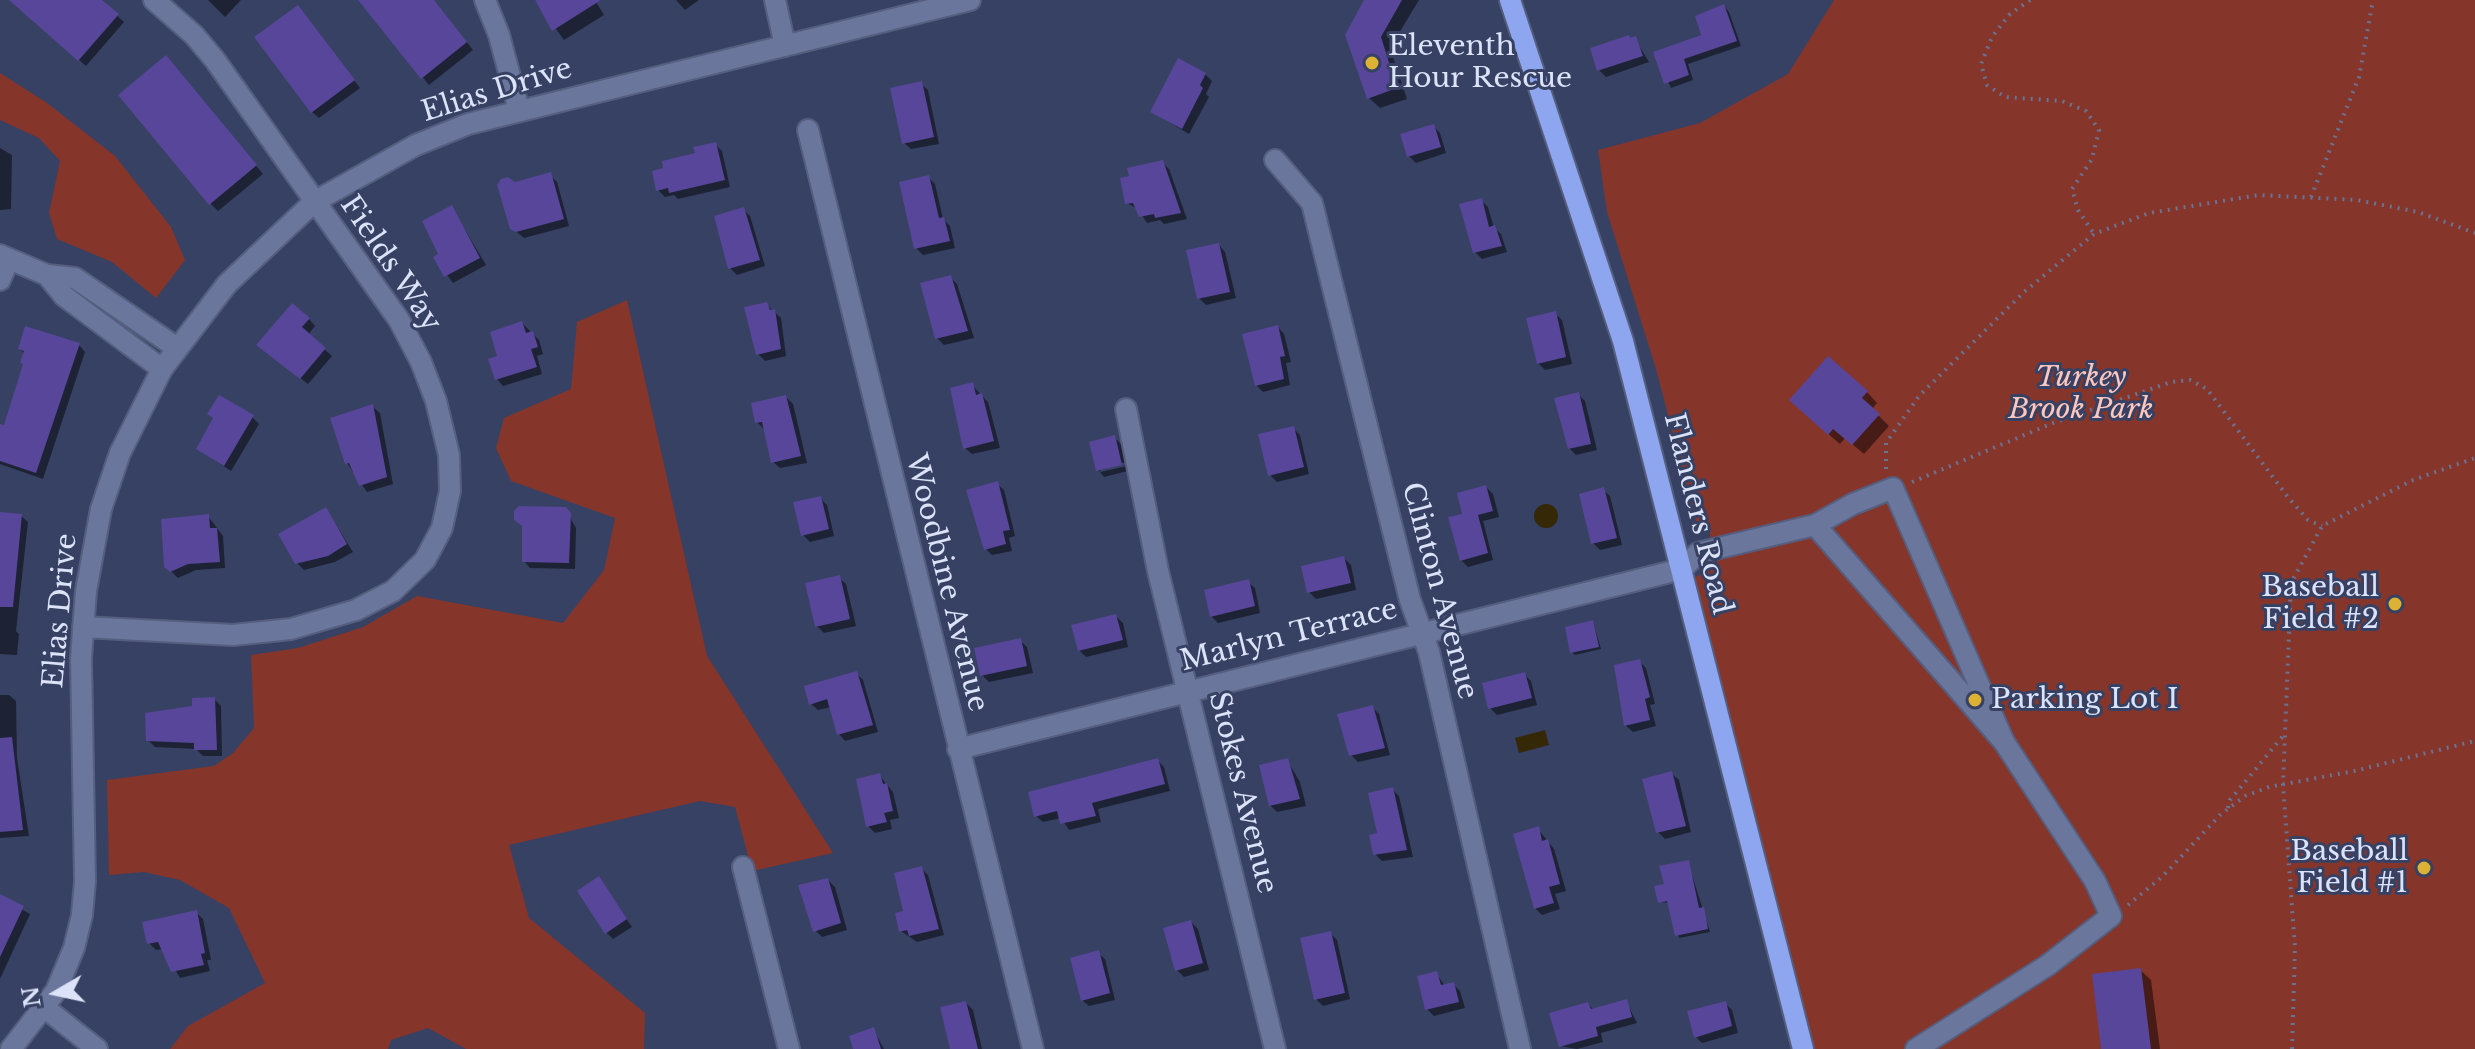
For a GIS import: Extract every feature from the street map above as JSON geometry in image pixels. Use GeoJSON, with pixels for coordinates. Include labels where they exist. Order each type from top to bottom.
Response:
{"type":"FeatureCollection","features":[{"type":"Feature","properties":{"kind":"main road","name":"Flanders Road"},"geometry":{"type":"LineString","coordinates":[[1510,0],[1619,326],[1803,1049]]}},
{"type":"Feature","properties":{"kind":"street","name":"Fields Way"},"geometry":{"type":"LineString","coordinates":[[83,627],[233,635],[310,625],[381,599],[415,571],[437,541],[447,514],[450,468],[447,442],[429,379],[399,320],[215,60],[194,35],[154,0]]}},
{"type":"Feature","properties":{"kind":"street"},"geometry":{"type":"LineString","coordinates":[[485,0],[499,35],[519,110]]}},
{"type":"Feature","properties":{"kind":"street"},"geometry":{"type":"LineString","coordinates":[[775,0],[785,46]]}},
{"type":"Feature","properties":{"kind":"street","name":"Elias Drive"},"geometry":{"type":"LineString","coordinates":[[11,1049],[45,1008],[69,963],[84,896],[83,627],[91,554],[101,509],[120,453],[162,369],[227,284],[314,202],[416,145],[519,110],[970,0]]}},
{"type":"Feature","properties":{"kind":"street","name":"Woodbine Avenue"},"geometry":{"type":"LineString","coordinates":[[808,130],[1033,1049]]}},
{"type":"Feature","properties":{"kind":"street","name":"Clinton Avenue"},"geometry":{"type":"LineString","coordinates":[[1275,160],[1312,203],[1410,600],[1422,632],[1520,1049]]}},
{"type":"Feature","properties":{"kind":"street"},"geometry":{"type":"LineString","coordinates":[[0,280],[5,257],[47,275],[75,278],[177,348]]}},
{"type":"Feature","properties":{"kind":"street"},"geometry":{"type":"LineString","coordinates":[[47,275],[64,296],[162,369]]}},
{"type":"Feature","properties":{"kind":"street","name":"Stokes Avenue"},"geometry":{"type":"LineString","coordinates":[[1126,409],[1158,571],[1275,1049]]}},
{"type":"Feature","properties":{"kind":"street"},"geometry":{"type":"LineString","coordinates":[[1893,488],[2004,742]]}},
{"type":"Feature","properties":{"kind":"street","name":"Marlyn Terrace"},"geometry":{"type":"LineString","coordinates":[[958,749],[1682,569],[1698,553],[1815,525],[1853,504],[1893,488]]}},
{"type":"Feature","properties":{"kind":"street"},"geometry":{"type":"LineString","coordinates":[[1815,525],[2004,742],[2095,881],[2111,916],[2048,965],[1916,1049]]}},
{"type":"Feature","properties":{"kind":"street"},"geometry":{"type":"LineString","coordinates":[[743,867],[789,1049]]}},
{"type":"Feature","properties":{"kind":"street"},"geometry":{"type":"LineString","coordinates":[[45,1008],[97,1049]]}},
{"type":"Feature","properties":{"kind":"path"},"geometry":{"type":"LineString","coordinates":[[2030,0],[2009,15],[1992,37],[1981,64],[1987,85],[2005,97],[2062,101],[2086,111],[2099,130],[2092,159],[2072,189],[2078,210],[2094,234]]}},
{"type":"Feature","properties":{"kind":"path"},"geometry":{"type":"LineString","coordinates":[[2311,197],[2359,77],[2373,0]]}},
{"type":"Feature","properties":{"kind":"path"},"geometry":{"type":"LineString","coordinates":[[2322,526],[2308,520],[2287,496],[2207,389],[2190,380],[2171,382],[2053,423],[1959,465],[1893,488],[1884,463],[1886,443],[1919,396],[2024,292],[2094,234],[2149,213],[2207,201],[2259,195],[2311,197],[2357,200],[2418,212],[2475,233]]}},
{"type":"Feature","properties":{"kind":"path"},"geometry":{"type":"LineString","coordinates":[[2292,1049],[2295,948],[2283,785],[2291,583],[2322,526],[2413,480],[2475,458]]}},
{"type":"Feature","properties":{"kind":"path"},"geometry":{"type":"LineString","coordinates":[[2228,808],[2230,800],[2284,734]]}},
{"type":"Feature","properties":{"kind":"path"},"geometry":{"type":"LineString","coordinates":[[2111,916],[2151,888],[2228,808],[2253,792],[2475,741]]}},
{"type":"Feature","properties":{"kind":"green space","name":"Turkey Brook Park"},"geometry":{"type":"Polygon","coordinates":[[[1834,0],[2475,0],[2475,1049],[1814,1049],[1695,577],[1718,566],[1707,524],[1696,522],[1656,369],[1607,212],[1598,150],[1700,123],[1788,74],[1834,0]]]}},
{"type":"Feature","properties":{"kind":"green space"},"geometry":{"type":"Polygon","coordinates":[[[0,73],[47,103],[115,156],[171,227],[185,260],[156,298],[112,262],[57,239],[49,213],[60,161],[39,138],[0,120],[0,73]]]}},
{"type":"Feature","properties":{"kind":"green space"},"geometry":{"type":"Polygon","coordinates":[[[627,300],[707,656],[833,853],[752,871],[735,807],[700,801],[509,845],[529,918],[645,1013],[644,1049],[466,1049],[428,1028],[391,1040],[388,1049],[170,1049],[188,1026],[265,983],[229,908],[180,880],[144,872],[109,875],[107,780],[214,766],[233,753],[254,728],[251,655],[298,648],[363,627],[417,596],[563,623],[604,570],[615,518],[511,481],[496,448],[504,418],[571,389],[577,322],[627,300]]]}},
{"type":"Feature","properties":{"kind":"shaded area"},"geometry":{"type":"Polygon","coordinates":[[[1546,504],[1554,508],[1558,516],[1554,524],[1546,528],[1538,524],[1534,516],[1538,508],[1546,504]]]}},
{"type":"Feature","properties":{"kind":"shaded area"},"geometry":{"type":"Polygon","coordinates":[[[1545,730],[1549,745],[1519,753],[1515,738],[1545,730]]]}},
{"type":"Feature","properties":{"kind":"building"},"geometry":{"type":"Polygon","coordinates":[[[9,0],[102,0],[119,14],[78,61],[9,0]]]}},
{"type":"Feature","properties":{"kind":"building"},"geometry":{"type":"Polygon","coordinates":[[[358,0],[434,0],[467,42],[421,79],[358,0]]]}},
{"type":"Feature","properties":{"kind":"building"},"geometry":{"type":"Polygon","coordinates":[[[535,0],[601,0],[552,31],[535,0]]]}},
{"type":"Feature","properties":{"kind":"building","name":"Eleventh Hour Rescue"},"geometry":{"type":"Polygon","coordinates":[[[1364,0],[1402,0],[1381,37],[1397,88],[1367,99],[1345,35],[1364,0]]]}},
{"type":"Feature","properties":{"kind":"building"},"geometry":{"type":"Polygon","coordinates":[[[1724,4],[1737,41],[1684,59],[1689,75],[1664,84],[1653,52],[1701,35],[1695,16],[1724,4]]]}},
{"type":"Feature","properties":{"kind":"building"},"geometry":{"type":"Polygon","coordinates":[[[298,5],[355,80],[311,113],[254,37],[298,5]]]}},
{"type":"Feature","properties":{"kind":"building"},"geometry":{"type":"Polygon","coordinates":[[[1629,35],[1630,38],[1636,36],[1643,56],[1597,71],[1590,48],[1629,35]]]}},
{"type":"Feature","properties":{"kind":"building"},"geometry":{"type":"Polygon","coordinates":[[[166,55],[257,165],[209,205],[118,95],[166,55]]]}},
{"type":"Feature","properties":{"kind":"building"},"geometry":{"type":"Polygon","coordinates":[[[1178,58],[1206,73],[1200,85],[1203,88],[1182,129],[1150,112],[1178,58]]]}},
{"type":"Feature","properties":{"kind":"building"},"geometry":{"type":"Polygon","coordinates":[[[922,81],[934,137],[902,144],[890,88],[922,81]]]}},
{"type":"Feature","properties":{"kind":"building"},"geometry":{"type":"Polygon","coordinates":[[[1434,124],[1441,147],[1407,157],[1400,134],[1434,124]]]}},
{"type":"Feature","properties":{"kind":"building"},"geometry":{"type":"Polygon","coordinates":[[[716,142],[725,180],[669,193],[668,188],[656,191],[652,171],[663,168],[662,161],[695,153],[693,147],[716,142]]]}},
{"type":"Feature","properties":{"kind":"building"},"geometry":{"type":"Polygon","coordinates":[[[1163,160],[1181,213],[1155,218],[1154,214],[1139,217],[1133,203],[1125,204],[1120,178],[1129,176],[1127,168],[1163,160]]]}},
{"type":"Feature","properties":{"kind":"building"},"geometry":{"type":"Polygon","coordinates":[[[551,172],[564,219],[516,232],[510,229],[497,185],[501,179],[508,177],[515,182],[551,172]]]}},
{"type":"Feature","properties":{"kind":"building"},"geometry":{"type":"Polygon","coordinates":[[[929,175],[939,218],[944,217],[950,241],[914,249],[899,182],[929,175]]]}},
{"type":"Feature","properties":{"kind":"building"},"geometry":{"type":"Polygon","coordinates":[[[1482,198],[1489,227],[1495,225],[1502,246],[1473,253],[1459,204],[1482,198]]]}},
{"type":"Feature","properties":{"kind":"building"},"geometry":{"type":"Polygon","coordinates":[[[452,205],[480,258],[444,277],[433,257],[438,254],[422,221],[452,205]]]}},
{"type":"Feature","properties":{"kind":"building"},"geometry":{"type":"Polygon","coordinates":[[[744,207],[760,260],[728,269],[714,216],[744,207]]]}},
{"type":"Feature","properties":{"kind":"building"},"geometry":{"type":"Polygon","coordinates":[[[1219,243],[1230,292],[1197,299],[1186,250],[1219,243]]]}},
{"type":"Feature","properties":{"kind":"building"},"geometry":{"type":"Polygon","coordinates":[[[951,275],[968,331],[935,339],[920,283],[951,275]]]}},
{"type":"Feature","properties":{"kind":"building"},"geometry":{"type":"Polygon","coordinates":[[[767,302],[770,310],[775,309],[781,349],[756,355],[744,307],[767,302]]]}},
{"type":"Feature","properties":{"kind":"building"},"geometry":{"type":"Polygon","coordinates":[[[292,303],[310,318],[302,327],[326,348],[300,379],[256,345],[292,303]]]}},
{"type":"Feature","properties":{"kind":"building"},"geometry":{"type":"Polygon","coordinates":[[[1556,311],[1566,357],[1537,364],[1526,318],[1556,311]]]}},
{"type":"Feature","properties":{"kind":"building"},"geometry":{"type":"Polygon","coordinates":[[[522,321],[526,333],[533,331],[538,347],[531,349],[537,367],[495,380],[488,359],[497,356],[490,332],[522,321]]]}},
{"type":"Feature","properties":{"kind":"building"},"geometry":{"type":"Polygon","coordinates":[[[1278,325],[1285,356],[1280,357],[1284,379],[1255,386],[1242,334],[1278,325]]]}},
{"type":"Feature","properties":{"kind":"building"},"geometry":{"type":"Polygon","coordinates":[[[25,326],[80,343],[36,473],[0,461],[0,424],[4,425],[23,364],[20,363],[24,351],[18,349],[25,326]]]}},
{"type":"Feature","properties":{"kind":"building"},"geometry":{"type":"Polygon","coordinates":[[[1828,356],[1868,391],[1862,398],[1880,414],[1852,445],[1833,429],[1828,435],[1789,400],[1828,356]]]}},
{"type":"Feature","properties":{"kind":"building"},"geometry":{"type":"Polygon","coordinates":[[[973,382],[976,395],[982,393],[994,441],[963,449],[950,388],[973,382]]]}},
{"type":"Feature","properties":{"kind":"building"},"geometry":{"type":"Polygon","coordinates":[[[1579,392],[1591,444],[1568,449],[1554,398],[1579,392]]]}},
{"type":"Feature","properties":{"kind":"building"},"geometry":{"type":"Polygon","coordinates":[[[219,395],[254,415],[224,466],[196,449],[213,418],[207,414],[219,395]]]}},
{"type":"Feature","properties":{"kind":"building"},"geometry":{"type":"Polygon","coordinates":[[[786,395],[801,456],[771,463],[762,422],[755,423],[751,403],[786,395]]]}},
{"type":"Feature","properties":{"kind":"building"},"geometry":{"type":"Polygon","coordinates":[[[373,404],[387,477],[359,486],[349,463],[345,464],[330,418],[373,404]]]}},
{"type":"Feature","properties":{"kind":"building"},"geometry":{"type":"Polygon","coordinates":[[[1294,426],[1304,467],[1268,476],[1258,434],[1294,426]]]}},
{"type":"Feature","properties":{"kind":"building"},"geometry":{"type":"Polygon","coordinates":[[[1115,435],[1122,465],[1096,471],[1089,442],[1115,435]]]}},
{"type":"Feature","properties":{"kind":"building"},"geometry":{"type":"Polygon","coordinates":[[[998,481],[1010,530],[1003,531],[1006,544],[984,550],[966,490],[998,481]]]}},
{"type":"Feature","properties":{"kind":"building"},"geometry":{"type":"Polygon","coordinates":[[[1486,485],[1493,511],[1478,515],[1488,553],[1460,561],[1448,517],[1462,514],[1457,493],[1486,485]]]}},
{"type":"Feature","properties":{"kind":"building"},"geometry":{"type":"Polygon","coordinates":[[[1604,487],[1617,538],[1591,544],[1579,494],[1604,487]]]}},
{"type":"Feature","properties":{"kind":"building"},"geometry":{"type":"Polygon","coordinates":[[[821,496],[829,529],[801,536],[793,502],[821,496]]]}},
{"type":"Feature","properties":{"kind":"building"},"geometry":{"type":"Polygon","coordinates":[[[519,506],[566,507],[571,513],[569,563],[522,562],[522,526],[514,520],[514,511],[519,506]]]}},
{"type":"Feature","properties":{"kind":"building"},"geometry":{"type":"Polygon","coordinates":[[[326,507],[347,544],[328,556],[295,564],[278,534],[326,507]]]}},
{"type":"Feature","properties":{"kind":"building"},"geometry":{"type":"Polygon","coordinates":[[[0,512],[22,514],[13,607],[0,607],[0,512]]]}},
{"type":"Feature","properties":{"kind":"building"},"geometry":{"type":"Polygon","coordinates":[[[209,514],[210,528],[217,528],[220,562],[188,564],[170,572],[164,567],[161,519],[209,514]]]}},
{"type":"Feature","properties":{"kind":"building"},"geometry":{"type":"Polygon","coordinates":[[[1344,556],[1351,583],[1307,593],[1301,566],[1344,556]]]}},
{"type":"Feature","properties":{"kind":"building"},"geometry":{"type":"Polygon","coordinates":[[[840,575],[850,619],[815,627],[805,583],[840,575]]]}},
{"type":"Feature","properties":{"kind":"building"},"geometry":{"type":"Polygon","coordinates":[[[1249,579],[1255,606],[1210,617],[1204,590],[1249,579]]]}},
{"type":"Feature","properties":{"kind":"building"},"geometry":{"type":"Polygon","coordinates":[[[1116,614],[1123,640],[1078,651],[1071,625],[1116,614]]]}},
{"type":"Feature","properties":{"kind":"building"},"geometry":{"type":"Polygon","coordinates":[[[1593,620],[1599,647],[1570,653],[1565,627],[1593,620]]]}},
{"type":"Feature","properties":{"kind":"building"},"geometry":{"type":"Polygon","coordinates":[[[1021,638],[1027,666],[980,676],[974,648],[1021,638]]]}},
{"type":"Feature","properties":{"kind":"building"},"geometry":{"type":"Polygon","coordinates":[[[1640,659],[1650,697],[1645,699],[1650,720],[1624,726],[1614,665],[1640,659]]]}},
{"type":"Feature","properties":{"kind":"building"},"geometry":{"type":"Polygon","coordinates":[[[857,671],[873,725],[837,735],[827,699],[809,705],[804,686],[857,671]]]}},
{"type":"Feature","properties":{"kind":"building"},"geometry":{"type":"Polygon","coordinates":[[[1525,672],[1532,698],[1488,709],[1482,683],[1525,672]]]}},
{"type":"Feature","properties":{"kind":"building"},"geometry":{"type":"Polygon","coordinates":[[[215,697],[217,750],[194,750],[194,743],[146,741],[145,713],[192,706],[192,698],[215,697]]]}},
{"type":"Feature","properties":{"kind":"building"},"geometry":{"type":"Polygon","coordinates":[[[1373,705],[1385,748],[1349,756],[1337,714],[1373,705]]]}},
{"type":"Feature","properties":{"kind":"building"},"geometry":{"type":"Polygon","coordinates":[[[12,737],[23,830],[0,832],[0,738],[12,737]]]}},
{"type":"Feature","properties":{"kind":"building"},"geometry":{"type":"Polygon","coordinates":[[[1158,758],[1165,784],[1092,803],[1096,816],[1060,824],[1057,811],[1034,817],[1028,792],[1158,758]]]}},
{"type":"Feature","properties":{"kind":"building"},"geometry":{"type":"Polygon","coordinates":[[[1288,758],[1300,799],[1269,806],[1259,765],[1288,758]]]}},
{"type":"Feature","properties":{"kind":"building"},"geometry":{"type":"Polygon","coordinates":[[[1672,771],[1686,826],[1656,833],[1642,779],[1672,771]]]}},
{"type":"Feature","properties":{"kind":"building"},"geometry":{"type":"Polygon","coordinates":[[[880,773],[883,784],[887,783],[893,811],[884,813],[887,822],[866,827],[856,779],[880,773]]]}},
{"type":"Feature","properties":{"kind":"building"},"geometry":{"type":"Polygon","coordinates":[[[1393,787],[1407,850],[1373,855],[1369,835],[1377,833],[1368,793],[1393,787]]]}},
{"type":"Feature","properties":{"kind":"building"},"geometry":{"type":"Polygon","coordinates":[[[1539,826],[1542,841],[1548,839],[1560,884],[1549,887],[1554,903],[1534,909],[1513,834],[1539,826]]]}},
{"type":"Feature","properties":{"kind":"building"},"geometry":{"type":"Polygon","coordinates":[[[1689,860],[1699,908],[1704,907],[1708,929],[1675,936],[1667,901],[1658,903],[1654,886],[1664,884],[1659,866],[1689,860]]]}},
{"type":"Feature","properties":{"kind":"building"},"geometry":{"type":"Polygon","coordinates":[[[922,866],[939,929],[909,936],[907,930],[899,932],[895,913],[903,911],[894,873],[922,866]]]}},
{"type":"Feature","properties":{"kind":"building"},"geometry":{"type":"Polygon","coordinates":[[[599,876],[627,919],[605,934],[577,891],[599,876]]]}},
{"type":"Feature","properties":{"kind":"building"},"geometry":{"type":"Polygon","coordinates":[[[828,878],[841,923],[813,932],[798,885],[828,878]]]}},
{"type":"Feature","properties":{"kind":"building"},"geometry":{"type":"Polygon","coordinates":[[[0,894],[24,906],[0,957],[0,894]]]}},
{"type":"Feature","properties":{"kind":"building"},"geometry":{"type":"Polygon","coordinates":[[[197,910],[205,953],[201,954],[204,965],[171,972],[158,942],[147,944],[142,922],[197,910]]]}},
{"type":"Feature","properties":{"kind":"building"},"geometry":{"type":"Polygon","coordinates":[[[1191,920],[1203,963],[1175,971],[1163,928],[1191,920]]]}},
{"type":"Feature","properties":{"kind":"building"},"geometry":{"type":"Polygon","coordinates":[[[1331,931],[1345,993],[1314,1000],[1300,938],[1331,931]]]}},
{"type":"Feature","properties":{"kind":"building"},"geometry":{"type":"Polygon","coordinates":[[[1099,950],[1110,993],[1081,1001],[1070,958],[1099,950]]]}},
{"type":"Feature","properties":{"kind":"building"},"geometry":{"type":"Polygon","coordinates":[[[2141,968],[2151,1049],[2101,1049],[2092,974],[2141,968]]]}},
{"type":"Feature","properties":{"kind":"building"},"geometry":{"type":"Polygon","coordinates":[[[1437,971],[1441,985],[1454,982],[1459,1002],[1425,1010],[1417,976],[1437,971]]]}},
{"type":"Feature","properties":{"kind":"building"},"geometry":{"type":"Polygon","coordinates":[[[1627,999],[1632,1017],[1596,1027],[1598,1036],[1559,1047],[1549,1013],[1588,1002],[1591,1009],[1627,999]]]}},
{"type":"Feature","properties":{"kind":"building"},"geometry":{"type":"Polygon","coordinates":[[[966,1001],[978,1049],[950,1049],[940,1007],[966,1001]]]}},
{"type":"Feature","properties":{"kind":"building"},"geometry":{"type":"Polygon","coordinates":[[[1726,1001],[1732,1026],[1694,1038],[1687,1011],[1726,1001]]]}},
{"type":"Feature","properties":{"kind":"building"},"geometry":{"type":"Polygon","coordinates":[[[874,1027],[881,1049],[853,1049],[849,1036],[874,1027]]]}},
{"type":"Feature","properties":{"kind":"place","name":"Eleventh Hour Rescue"},"geometry":{"type":"Point","coordinates":[1372,63]}},
{"type":"Feature","properties":{"kind":"place","name":"Baseball Field #2"},"geometry":{"type":"Point","coordinates":[2395,604]}},
{"type":"Feature","properties":{"kind":"place","name":"Parking Lot I"},"geometry":{"type":"Point","coordinates":[1975,700]}},
{"type":"Feature","properties":{"kind":"place","name":"Baseball Field #1"},"geometry":{"type":"Point","coordinates":[2424,868]}}]}
